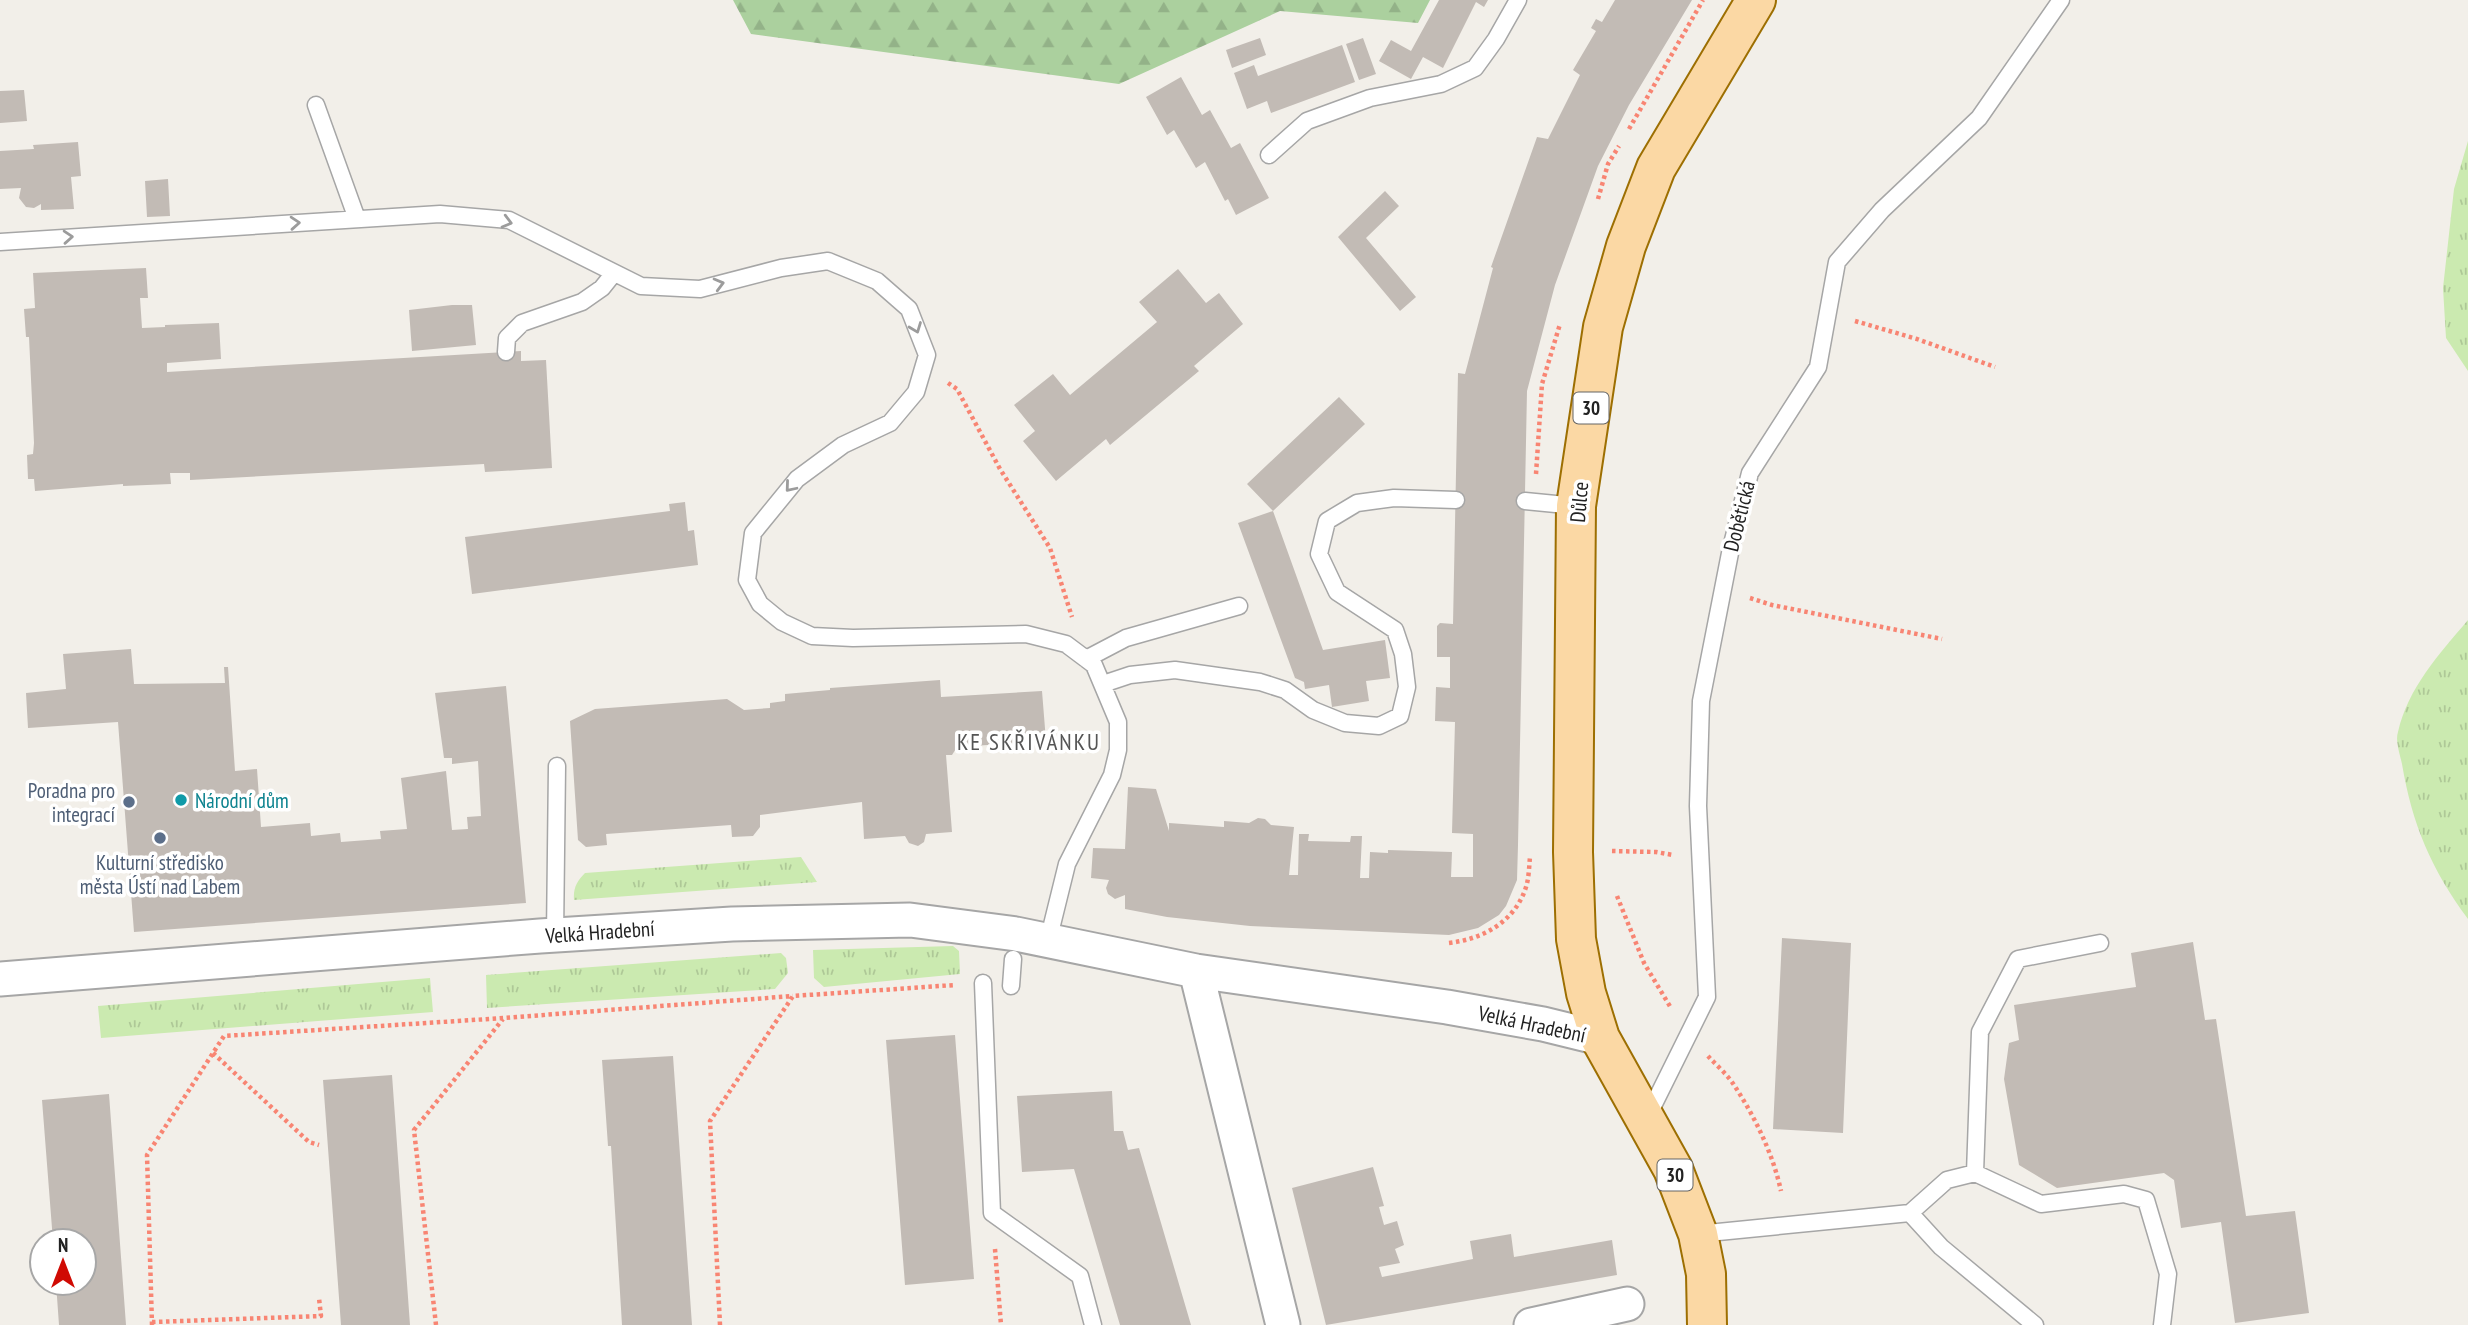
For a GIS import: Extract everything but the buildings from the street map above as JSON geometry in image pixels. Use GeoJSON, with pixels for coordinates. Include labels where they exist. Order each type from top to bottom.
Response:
{"type":"FeatureCollection","features":[{"type":"Feature","properties":{"kind":"main road","name":"Důlce"},"geometry":{"type":"LineString","coordinates":[[1600,1038],[1576,939],[1573,852],[1576,506],[1603,327],[1626,246],[1656,168],[1756,0]]}},
{"type":"Feature","properties":{"kind":"main road","name":"Velká Hradební"},"geometry":{"type":"LineString","coordinates":[[1600,1038],[1672,1169],[1698,1234],[1706,1274],[1707,1325]]}},
{"type":"Feature","properties":{"kind":"street","name":"Velká Hradební"},"geometry":{"type":"LineString","coordinates":[[1,971],[732,924],[910,919],[1048,940],[1196,971],[1447,1007],[1544,1024],[1600,1038]]}},
{"type":"Feature","properties":{"kind":"street"},"geometry":{"type":"LineString","coordinates":[[1196,971],[1283,1325]]}},
{"type":"Feature","properties":{"kind":"street"},"geometry":{"type":"LineString","coordinates":[[1531,1325],[1627,1304]]}},
{"type":"Feature","properties":{"kind":"lane"},"geometry":{"type":"LineString","coordinates":[[1269,155],[1307,121],[1370,98],[1441,84],[1475,68],[1496,39],[1518,0]]}},
{"type":"Feature","properties":{"kind":"lane","name":"Dobětická"},"geometry":{"type":"LineString","coordinates":[[1646,1121],[1707,997],[1698,806],[1701,701],[1750,472],[1818,367],[1837,262],[1882,210],[1979,118],[2060,0]]}},
{"type":"Feature","properties":{"kind":"lane"},"geometry":{"type":"LineString","coordinates":[[316,105],[358,219]]}},
{"type":"Feature","properties":{"kind":"lane"},"geometry":{"type":"LineString","coordinates":[[0,242],[440,214],[509,220],[641,286],[700,289],[781,268],[828,261],[877,281],[909,309],[927,355],[916,392],[890,423],[844,445],[797,479],[753,533],[747,580],[760,604],[782,621],[813,636],[853,638],[1026,634],[1066,644],[1094,665],[1118,722],[1118,750],[1112,775],[1067,864],[1048,940]]}},
{"type":"Feature","properties":{"kind":"lane"},"geometry":{"type":"LineString","coordinates":[[506,352],[507,338],[522,323],[582,302],[601,288],[614,273]]}},
{"type":"Feature","properties":{"kind":"lane"},"geometry":{"type":"LineString","coordinates":[[1104,684],[1130,675],[1175,670],[1260,682],[1285,690],[1313,710],[1345,723],[1378,726],[1401,716],[1407,687],[1403,654],[1395,630],[1337,592],[1319,554],[1327,521],[1357,503],[1394,498],[1456,500]]}},
{"type":"Feature","properties":{"kind":"lane"},"geometry":{"type":"LineString","coordinates":[[1525,501],[1576,506]]}},
{"type":"Feature","properties":{"kind":"lane"},"geometry":{"type":"LineString","coordinates":[[1086,659],[1126,638],[1239,606]]}},
{"type":"Feature","properties":{"kind":"lane"},"geometry":{"type":"LineString","coordinates":[[555,936],[557,766]]}},
{"type":"Feature","properties":{"kind":"lane"},"geometry":{"type":"LineString","coordinates":[[1975,1174],[1980,1032],[2018,959],[2100,943]]}},
{"type":"Feature","properties":{"kind":"lane"},"geometry":{"type":"LineString","coordinates":[[1011,986],[1013,960]]}},
{"type":"Feature","properties":{"kind":"lane"},"geometry":{"type":"LineString","coordinates":[[983,983],[992,1213],[1080,1276],[1093,1325]]}},
{"type":"Feature","properties":{"kind":"lane"},"geometry":{"type":"LineString","coordinates":[[1698,1234],[1910,1213],[1947,1180],[1975,1174],[2042,1204],[2124,1195],[2146,1200],[2168,1274],[2162,1325]]}},
{"type":"Feature","properties":{"kind":"lane"},"geometry":{"type":"LineString","coordinates":[[1910,1213],[1941,1247],[2035,1325]]}},
{"type":"Feature","properties":{"kind":"path"},"geometry":{"type":"LineString","coordinates":[[1828,313],[1917,339],[1995,367]]}},
{"type":"Feature","properties":{"kind":"path"},"geometry":{"type":"LineString","coordinates":[[922,370],[957,388],[1000,469],[1050,548],[1072,617],[1066,644]]}},
{"type":"Feature","properties":{"kind":"path"},"geometry":{"type":"LineString","coordinates":[[1723,589],[1772,605],[1942,639]]}},
{"type":"Feature","properties":{"kind":"path"},"geometry":{"type":"LineString","coordinates":[[1449,943],[1472,939],[1504,923],[1525,889],[1531,851]]}},
{"type":"Feature","properties":{"kind":"path"},"geometry":{"type":"LineString","coordinates":[[1607,851],[1656,852],[1701,861]]}},
{"type":"Feature","properties":{"kind":"path"},"geometry":{"type":"LineString","coordinates":[[1615,892],[1644,963],[1687,1035],[1733,1083],[1759,1128],[1782,1191]]}},
{"type":"Feature","properties":{"kind":"path"},"geometry":{"type":"LineString","coordinates":[[319,1298],[321,1316],[152,1324],[147,1154],[224,1036],[983,983]]}},
{"type":"Feature","properties":{"kind":"path"},"geometry":{"type":"LineString","coordinates":[[720,1325],[710,1121],[793,996]]}},
{"type":"Feature","properties":{"kind":"path"},"geometry":{"type":"LineString","coordinates":[[436,1325],[414,1130],[504,1018]]}},
{"type":"Feature","properties":{"kind":"path"},"geometry":{"type":"LineString","coordinates":[[213,1053],[309,1142],[319,1145]]}},
{"type":"Feature","properties":{"kind":"path"},"geometry":{"type":"LineString","coordinates":[[992,1213],[1001,1325]]}},
{"type":"Feature","properties":{"kind":"green space"},"geometry":{"type":"Polygon","coordinates":[[[733,0],[1430,0],[1418,23],[1280,11],[1119,84],[751,34],[733,0]]]}},
{"type":"Feature","properties":{"kind":"green space"},"geometry":{"type":"Polygon","coordinates":[[[2468,141],[2468,371],[2446,338],[2443,288],[2454,189],[2468,141]]]}},
{"type":"Feature","properties":{"kind":"green space"},"geometry":{"type":"Polygon","coordinates":[[[2468,620],[2468,919],[2443,882],[2425,845],[2411,806],[2397,739],[2403,716],[2417,686],[2468,620]]]}},
{"type":"Feature","properties":{"kind":"green space"},"geometry":{"type":"Polygon","coordinates":[[[801,857],[817,882],[574,900],[576,885],[585,873],[801,857]]]}},
{"type":"Feature","properties":{"kind":"green space"},"geometry":{"type":"Polygon","coordinates":[[[953,946],[959,951],[960,974],[824,987],[814,978],[813,950],[953,946]]]}},
{"type":"Feature","properties":{"kind":"green space"},"geometry":{"type":"Polygon","coordinates":[[[781,953],[786,958],[788,973],[775,989],[487,1008],[486,975],[781,953]]]}},
{"type":"Feature","properties":{"kind":"green space"},"geometry":{"type":"Polygon","coordinates":[[[430,978],[433,1012],[101,1038],[98,1006],[430,978]]]}},
{"type":"Feature","properties":{"kind":"place","name":"Národní dům"},"geometry":{"type":"Point","coordinates":[181,800]}},
{"type":"Feature","properties":{"kind":"place","name":"Poradna pro integrací"},"geometry":{"type":"Point","coordinates":[129,802]}},
{"type":"Feature","properties":{"kind":"place","name":"Kulturní středisko města Ústí nad Labem"},"geometry":{"type":"Point","coordinates":[160,838]}},
{"type":"Feature","properties":{"kind":"district","name":"KE SKŘIVÁNKU"},"geometry":{"type":"Point","coordinates":[1029,741]}}]}
